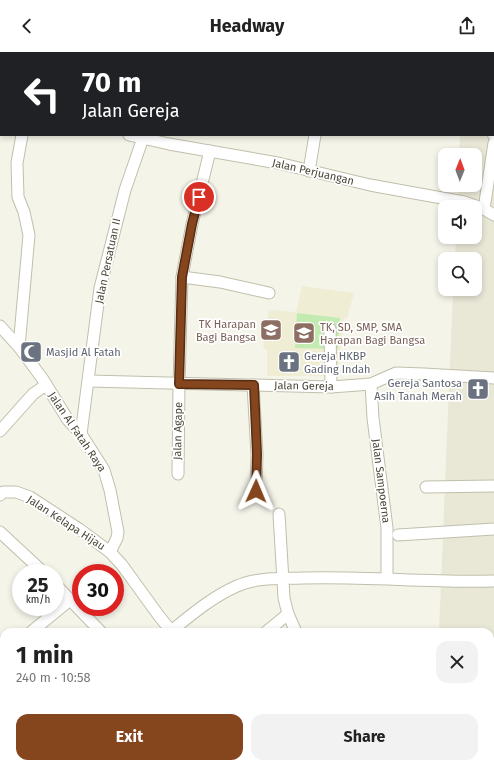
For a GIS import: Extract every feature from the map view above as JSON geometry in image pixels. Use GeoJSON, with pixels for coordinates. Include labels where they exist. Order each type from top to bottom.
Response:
{"type":"FeatureCollection","features":[{"type":"Feature","properties":{"kind":"street"},"geometry":{"type":"LineString","coordinates":[[19,347],[29,235],[24,212],[18,197],[17,163],[22,136]]}},
{"type":"Feature","properties":{"kind":"street"},"geometry":{"type":"LineString","coordinates":[[309,171],[315,136]]}},
{"type":"Feature","properties":{"kind":"street","name":"Jalan Perjuangan"},"geometry":{"type":"LineString","coordinates":[[143,137],[393,189],[464,202],[484,209],[494,215]]}},
{"type":"Feature","properties":{"kind":"street","name":"Jalan Persatuan II"},"geometry":{"type":"LineString","coordinates":[[81,434],[100,288],[125,190],[143,137]]}},
{"type":"Feature","properties":{"kind":"street"},"geometry":{"type":"LineString","coordinates":[[484,209],[494,144]]}},
{"type":"Feature","properties":{"kind":"street","name":"Jalan Agape"},"geometry":{"type":"LineString","coordinates":[[178,474],[182,277],[192,224],[210,151]]}},
{"type":"Feature","properties":{"kind":"street"},"geometry":{"type":"LineString","coordinates":[[182,277],[220,282],[269,293]]}},
{"type":"Feature","properties":{"kind":"street","name":"Jalan Al Fatah Raya"},"geometry":{"type":"LineString","coordinates":[[0,328],[19,347],[46,385],[68,420],[81,434],[104,470],[110,490],[118,532],[117,538],[110,552]]}},
{"type":"Feature","properties":{"kind":"street"},"geometry":{"type":"LineString","coordinates":[[330,329],[331,387]]}},
{"type":"Feature","properties":{"kind":"street","name":"Jalan Gereja"},"geometry":{"type":"LineString","coordinates":[[89,381],[331,387],[371,384],[396,373],[494,378]]}},
{"type":"Feature","properties":{"kind":"street","name":"Jalan Sampoerna"},"geometry":{"type":"LineString","coordinates":[[371,384],[373,418],[387,528],[387,578]]}},
{"type":"Feature","properties":{"kind":"street"},"geometry":{"type":"LineString","coordinates":[[0,431],[32,394],[46,385]]}},
{"type":"Feature","properties":{"kind":"street"},"geometry":{"type":"LineString","coordinates":[[254,385],[257,454],[256,491]]}},
{"type":"Feature","properties":{"kind":"street"},"geometry":{"type":"LineString","coordinates":[[426,487],[494,486]]}},
{"type":"Feature","properties":{"kind":"street","name":"Jalan Kelapa Hijau"},"geometry":{"type":"LineString","coordinates":[[1,492],[16,492],[30,497],[79,529],[110,552],[122,565],[168,628]]}},
{"type":"Feature","properties":{"kind":"street"},"geometry":{"type":"LineString","coordinates":[[279,514],[284,598],[288,614],[294,628]]}},
{"type":"Feature","properties":{"kind":"street"},"geometry":{"type":"LineString","coordinates":[[398,535],[494,529]]}},
{"type":"Feature","properties":{"kind":"street"},"geometry":{"type":"LineString","coordinates":[[0,532],[34,564]]}},
{"type":"Feature","properties":{"kind":"street"},"geometry":{"type":"LineString","coordinates":[[176,628],[214,598],[250,581],[283,578],[324,577],[387,578],[460,582],[494,581]]}},
{"type":"Feature","properties":{"kind":"street"},"geometry":{"type":"LineString","coordinates":[[64,594],[97,628]]}},
{"type":"Feature","properties":{"kind":"street"},"geometry":{"type":"LineString","coordinates":[[36,628],[70,600]]}},
{"type":"Feature","properties":{"kind":"street"},"geometry":{"type":"LineString","coordinates":[[271,628],[288,614]]}},
{"type":"Feature","properties":{"kind":"shaded area"},"geometry":{"type":"Polygon","coordinates":[[[460,136],[494,136],[494,628],[439,628],[453,296],[482,296],[482,252],[455,252],[456,244],[482,244],[482,200],[457,200],[458,192],[482,192],[482,148],[459,148],[460,136]]]}},
{"type":"Feature","properties":{"kind":"shaded area","name":"TK, SD, SMP, SMA Harapan Bagi Bangsa"},"geometry":{"type":"Polygon","coordinates":[[[302,286],[354,293],[347,318],[344,319],[338,376],[267,376],[267,350],[263,348],[269,310],[296,312],[302,286]]]}},
{"type":"Feature","properties":{"kind":"green space"},"geometry":{"type":"Polygon","coordinates":[[[297,313],[340,318],[338,349],[295,348],[297,313]]]}},
{"type":"Feature","properties":{"kind":"place","name":"TK Harapan Bagi Bangsa"},"geometry":{"type":"Point","coordinates":[271,330]}},
{"type":"Feature","properties":{"kind":"place","name":"TK, SD, SMP, SMA Harapan Bagi Bangsa"},"geometry":{"type":"Point","coordinates":[304,333]}},
{"type":"Feature","properties":{"kind":"place","name":"Masjid Al Fatah"},"geometry":{"type":"Point","coordinates":[31,352]}},
{"type":"Feature","properties":{"kind":"place","name":"Gereja HKBP Gading Indah"},"geometry":{"type":"Point","coordinates":[289,362]}},
{"type":"Feature","properties":{"kind":"place","name":"Gereja Santosa Asih Tanah Merah"},"geometry":{"type":"Point","coordinates":[478,389]}},
{"type":"Feature","properties":{"kind":"route"},"geometry":{"type":"LineString","coordinates":[[199,197],[192,224],[182,277],[179,384],[254,385],[257,454],[256,491]]}}]}
